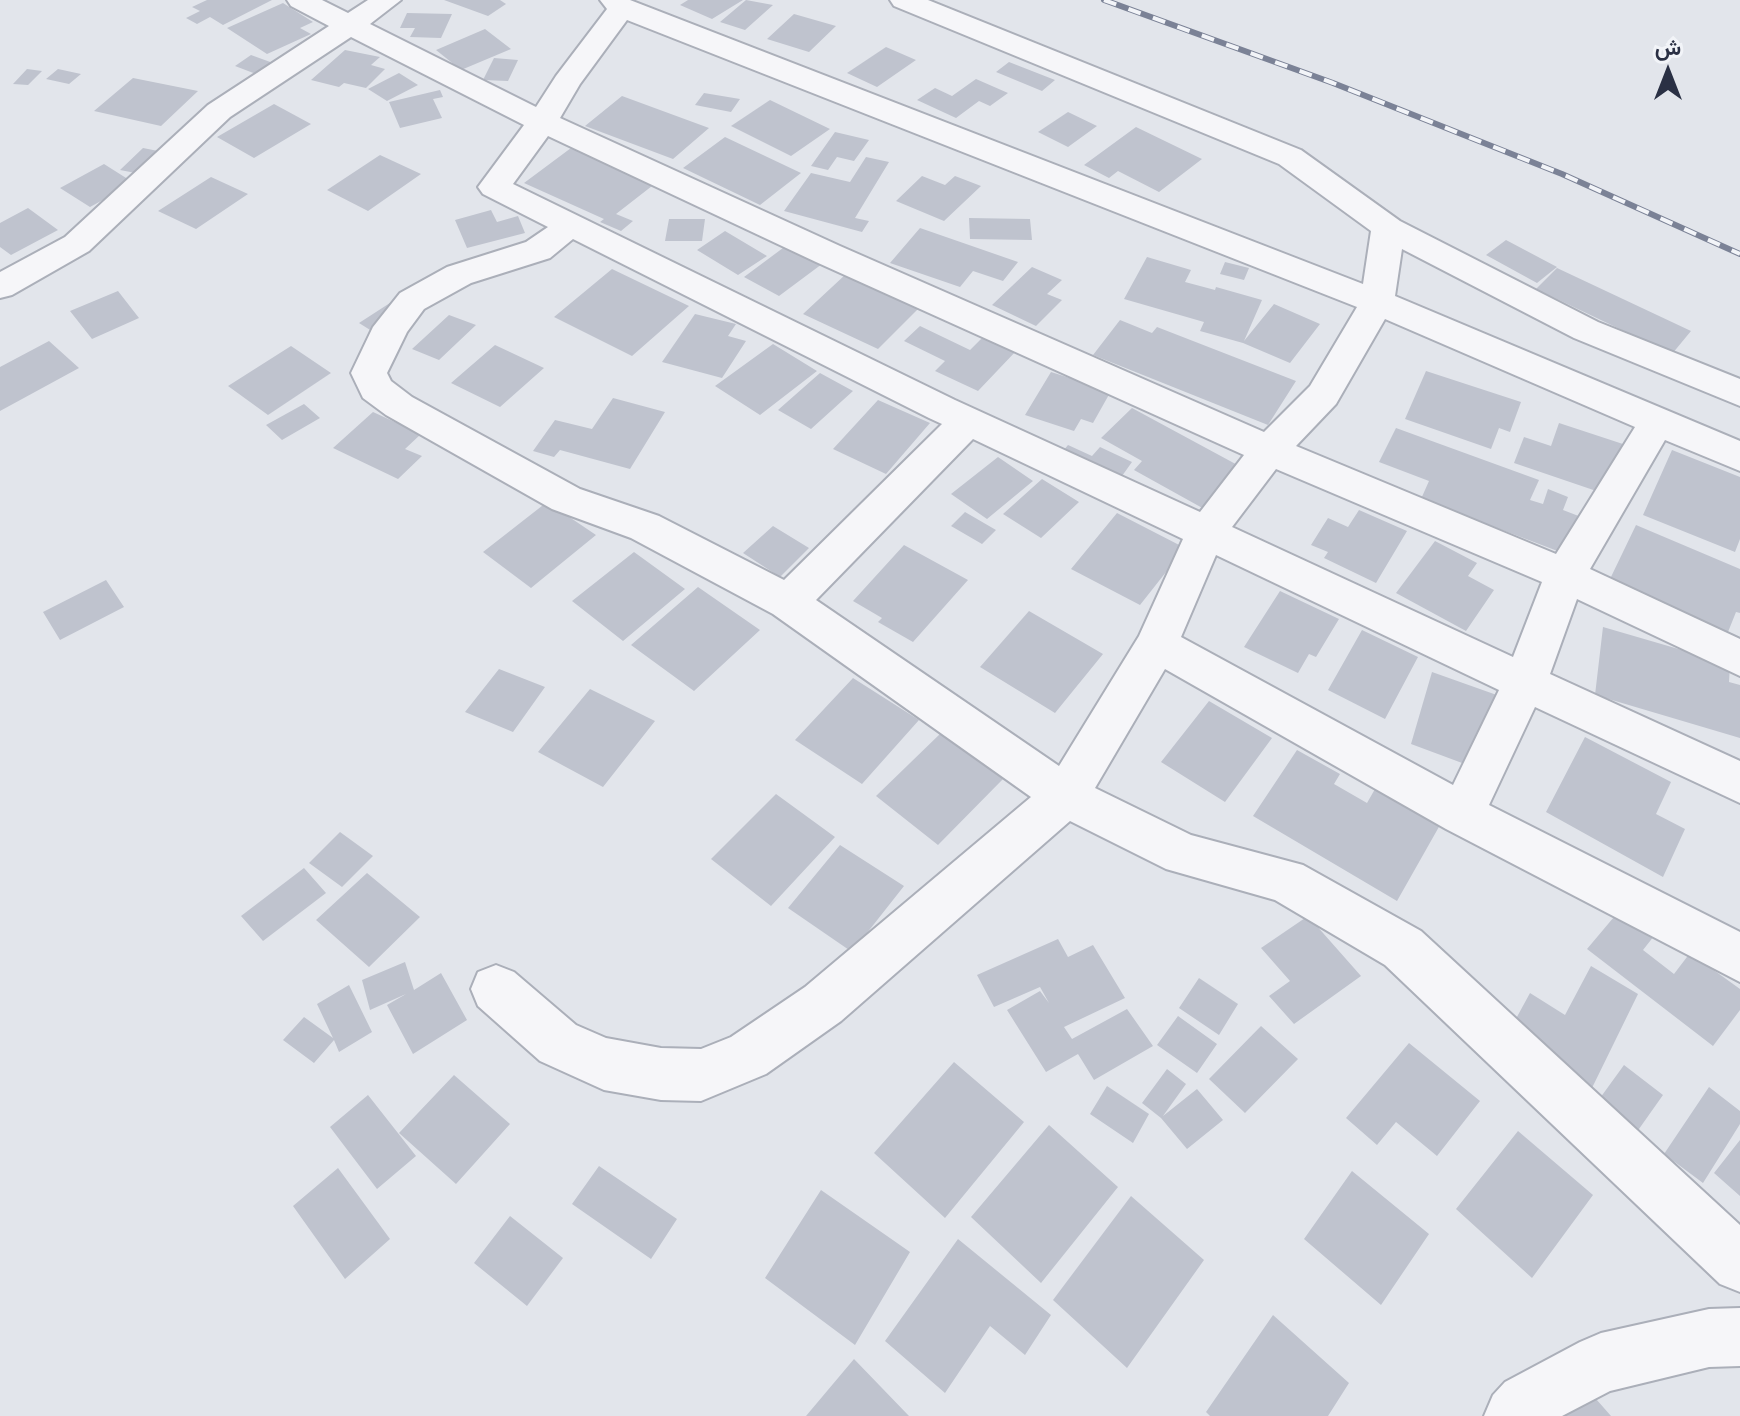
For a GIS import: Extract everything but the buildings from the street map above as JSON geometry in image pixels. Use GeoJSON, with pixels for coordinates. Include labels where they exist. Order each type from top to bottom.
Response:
{"type":"FeatureCollection","features":[{"type":"Feature","properties":{"kind":"street"},"geometry":{"type":"LineString","coordinates":[[301,0],[542,122],[1269,450],[1565,575],[1740,658]]}},
{"type":"Feature","properties":{"kind":"street"},"geometry":{"type":"LineString","coordinates":[[0,287],[77,244],[219,111],[387,0]]}},
{"type":"Feature","properties":{"kind":"street"},"geometry":{"type":"LineString","coordinates":[[904,0],[1290,157],[1388,228],[1586,330],[1740,393]]}},
{"type":"Feature","properties":{"kind":"street"},"geometry":{"type":"LineString","coordinates":[[1740,457],[1377,302],[618,4],[542,122],[494,187],[968,421],[1740,783]]}},
{"type":"Feature","properties":{"kind":"street"},"geometry":{"type":"LineString","coordinates":[[571,225],[538,250],[459,275],[412,301],[391,327],[369,373],[376,389],[399,406],[566,499],[645,527],[788,602],[1066,796],[1183,854],[1286,881],[1403,948],[1740,1264]]}},
{"type":"Feature","properties":{"kind":"street"},"geometry":{"type":"LineString","coordinates":[[496,989],[558,1043],[604,1064],[661,1074],[701,1075],[748,1056],[823,1004],[1066,796],[1157,644],[1206,533],[1269,450],[1323,395],[1377,302],[1388,228]]}},
{"type":"Feature","properties":{"kind":"street"},"geometry":{"type":"LineString","coordinates":[[788,602],[968,421]]}},
{"type":"Feature","properties":{"kind":"street"},"geometry":{"type":"LineString","coordinates":[[1462,814],[1525,682],[1565,575],[1657,422]]}},
{"type":"Feature","properties":{"kind":"street"},"geometry":{"type":"LineString","coordinates":[[1157,644],[1462,814],[1740,958]]}},
{"type":"Feature","properties":{"kind":"street"},"geometry":{"type":"LineString","coordinates":[[1514,1416],[1526,1403],[1601,1363],[1709,1338],[1740,1337]]}},
{"type":"Feature","properties":{"kind":"railway"},"geometry":{"type":"LineString","coordinates":[[1104,0],[1333,83],[1562,174],[1740,254]]}}]}
